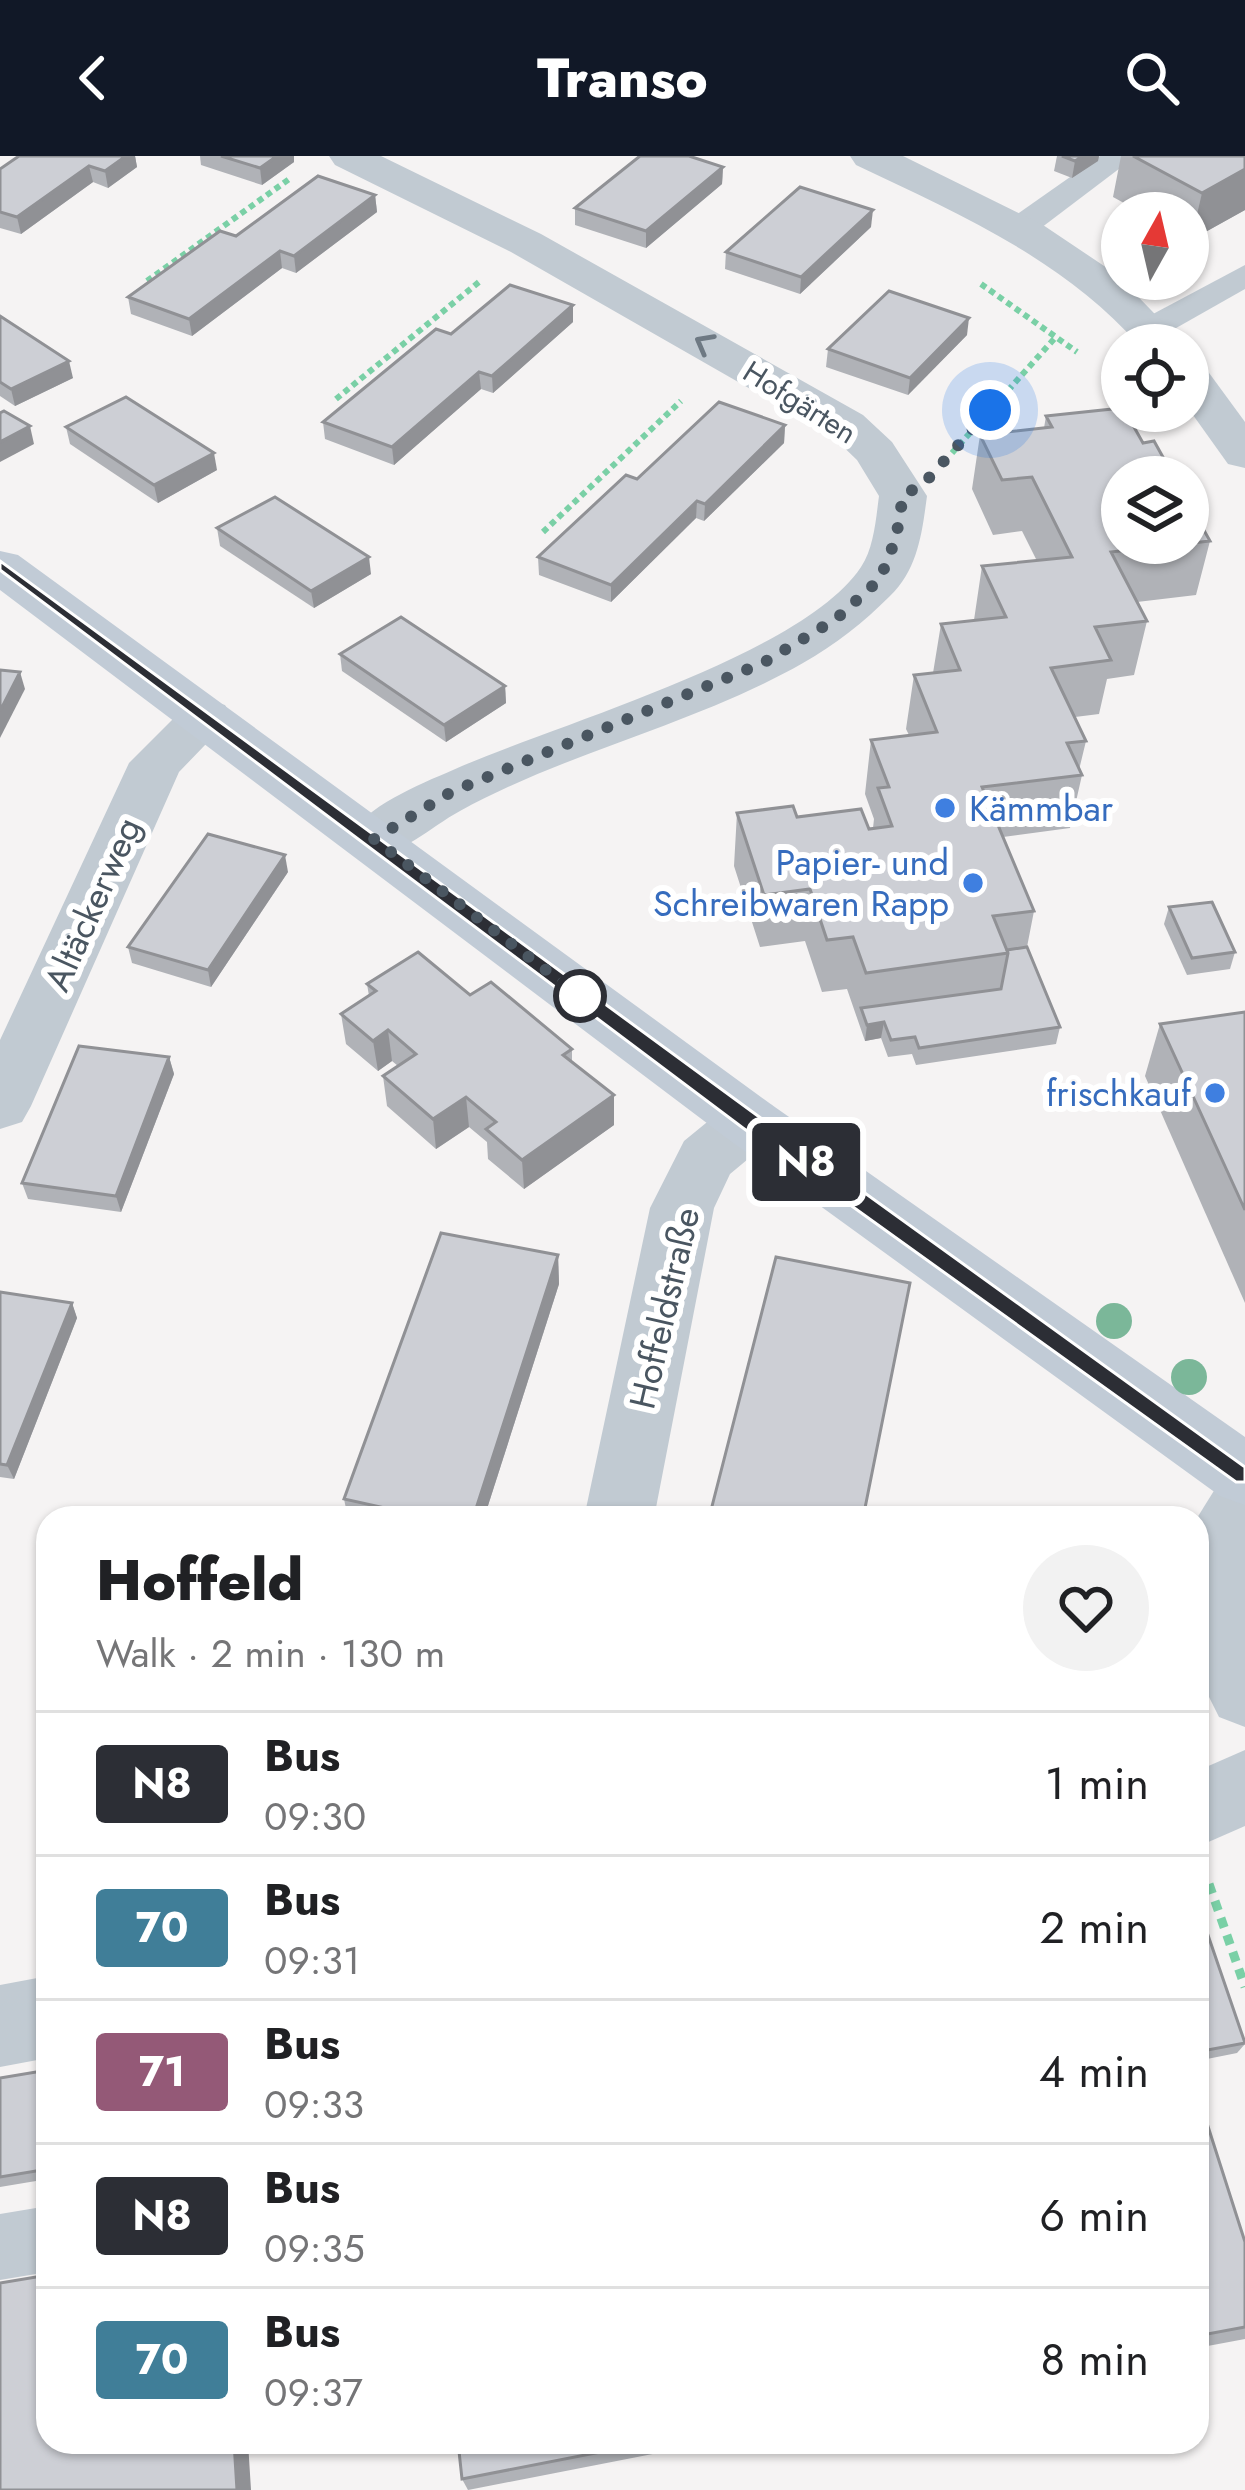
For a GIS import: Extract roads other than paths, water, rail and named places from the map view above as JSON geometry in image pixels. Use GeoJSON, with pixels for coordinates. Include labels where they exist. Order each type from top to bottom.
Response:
{"type":"FeatureCollection","features":[{"type":"Feature","properties":{"kind":"street","name":"Hofgärten"},"geometry":{"type":"LineString","coordinates":[[349,156],[526,243],[847,425],[874,452],[903,496],[896,538],[880,579],[836,619],[763,663],[451,792],[374,839]]}},
{"type":"Feature","properties":{"kind":"street"},"geometry":{"type":"LineString","coordinates":[[870,156],[1022,227],[1095,280],[1143,324]]}},
{"type":"Feature","properties":{"kind":"street"},"geometry":{"type":"LineString","coordinates":[[1232,412],[1245,454]]}},
{"type":"Feature","properties":{"kind":"street"},"geometry":{"type":"LineString","coordinates":[[0,566],[751,1122],[1245,1475]]}},
{"type":"Feature","properties":{"kind":"street","name":"Altäckerweg"},"geometry":{"type":"LineString","coordinates":[[0,1106],[156,763],[206,716]]}},
{"type":"Feature","properties":{"kind":"street","name":"Hoffeldstraße"},"geometry":{"type":"LineString","coordinates":[[621,1506],[682,1208],[706,1157],[751,1122]]}},
{"type":"Feature","properties":{"kind":"street"},"geometry":{"type":"LineString","coordinates":[[1245,1502],[1221,1538],[1214,1608],[1236,1681],[1245,1693]]}},
{"type":"Feature","properties":{"kind":"street"},"geometry":{"type":"LineString","coordinates":[[1209,1829],[1245,1786]]}},
{"type":"Feature","properties":{"kind":"street"},"geometry":{"type":"LineString","coordinates":[[0,2026],[36,2019]]}},
{"type":"Feature","properties":{"kind":"lane"},"geometry":{"type":"LineString","coordinates":[[1022,227],[1120,156]]}},
{"type":"Feature","properties":{"kind":"lane"},"geometry":{"type":"LineString","coordinates":[[1175,324],[1245,275]]}},
{"type":"Feature","properties":{"kind":"lane"},"geometry":{"type":"LineString","coordinates":[[0,2247],[36,2241]]}},
{"type":"Feature","properties":{"kind":"place","name":"Kämmbar"},"geometry":{"type":"Point","coordinates":[945,808]}},
{"type":"Feature","properties":{"kind":"place","name":"Papier- und Schreibwaren Rapp"},"geometry":{"type":"Point","coordinates":[973,883]}},
{"type":"Feature","properties":{"kind":"place","name":"frischkauf"},"geometry":{"type":"Point","coordinates":[1215,1093]}}]}
